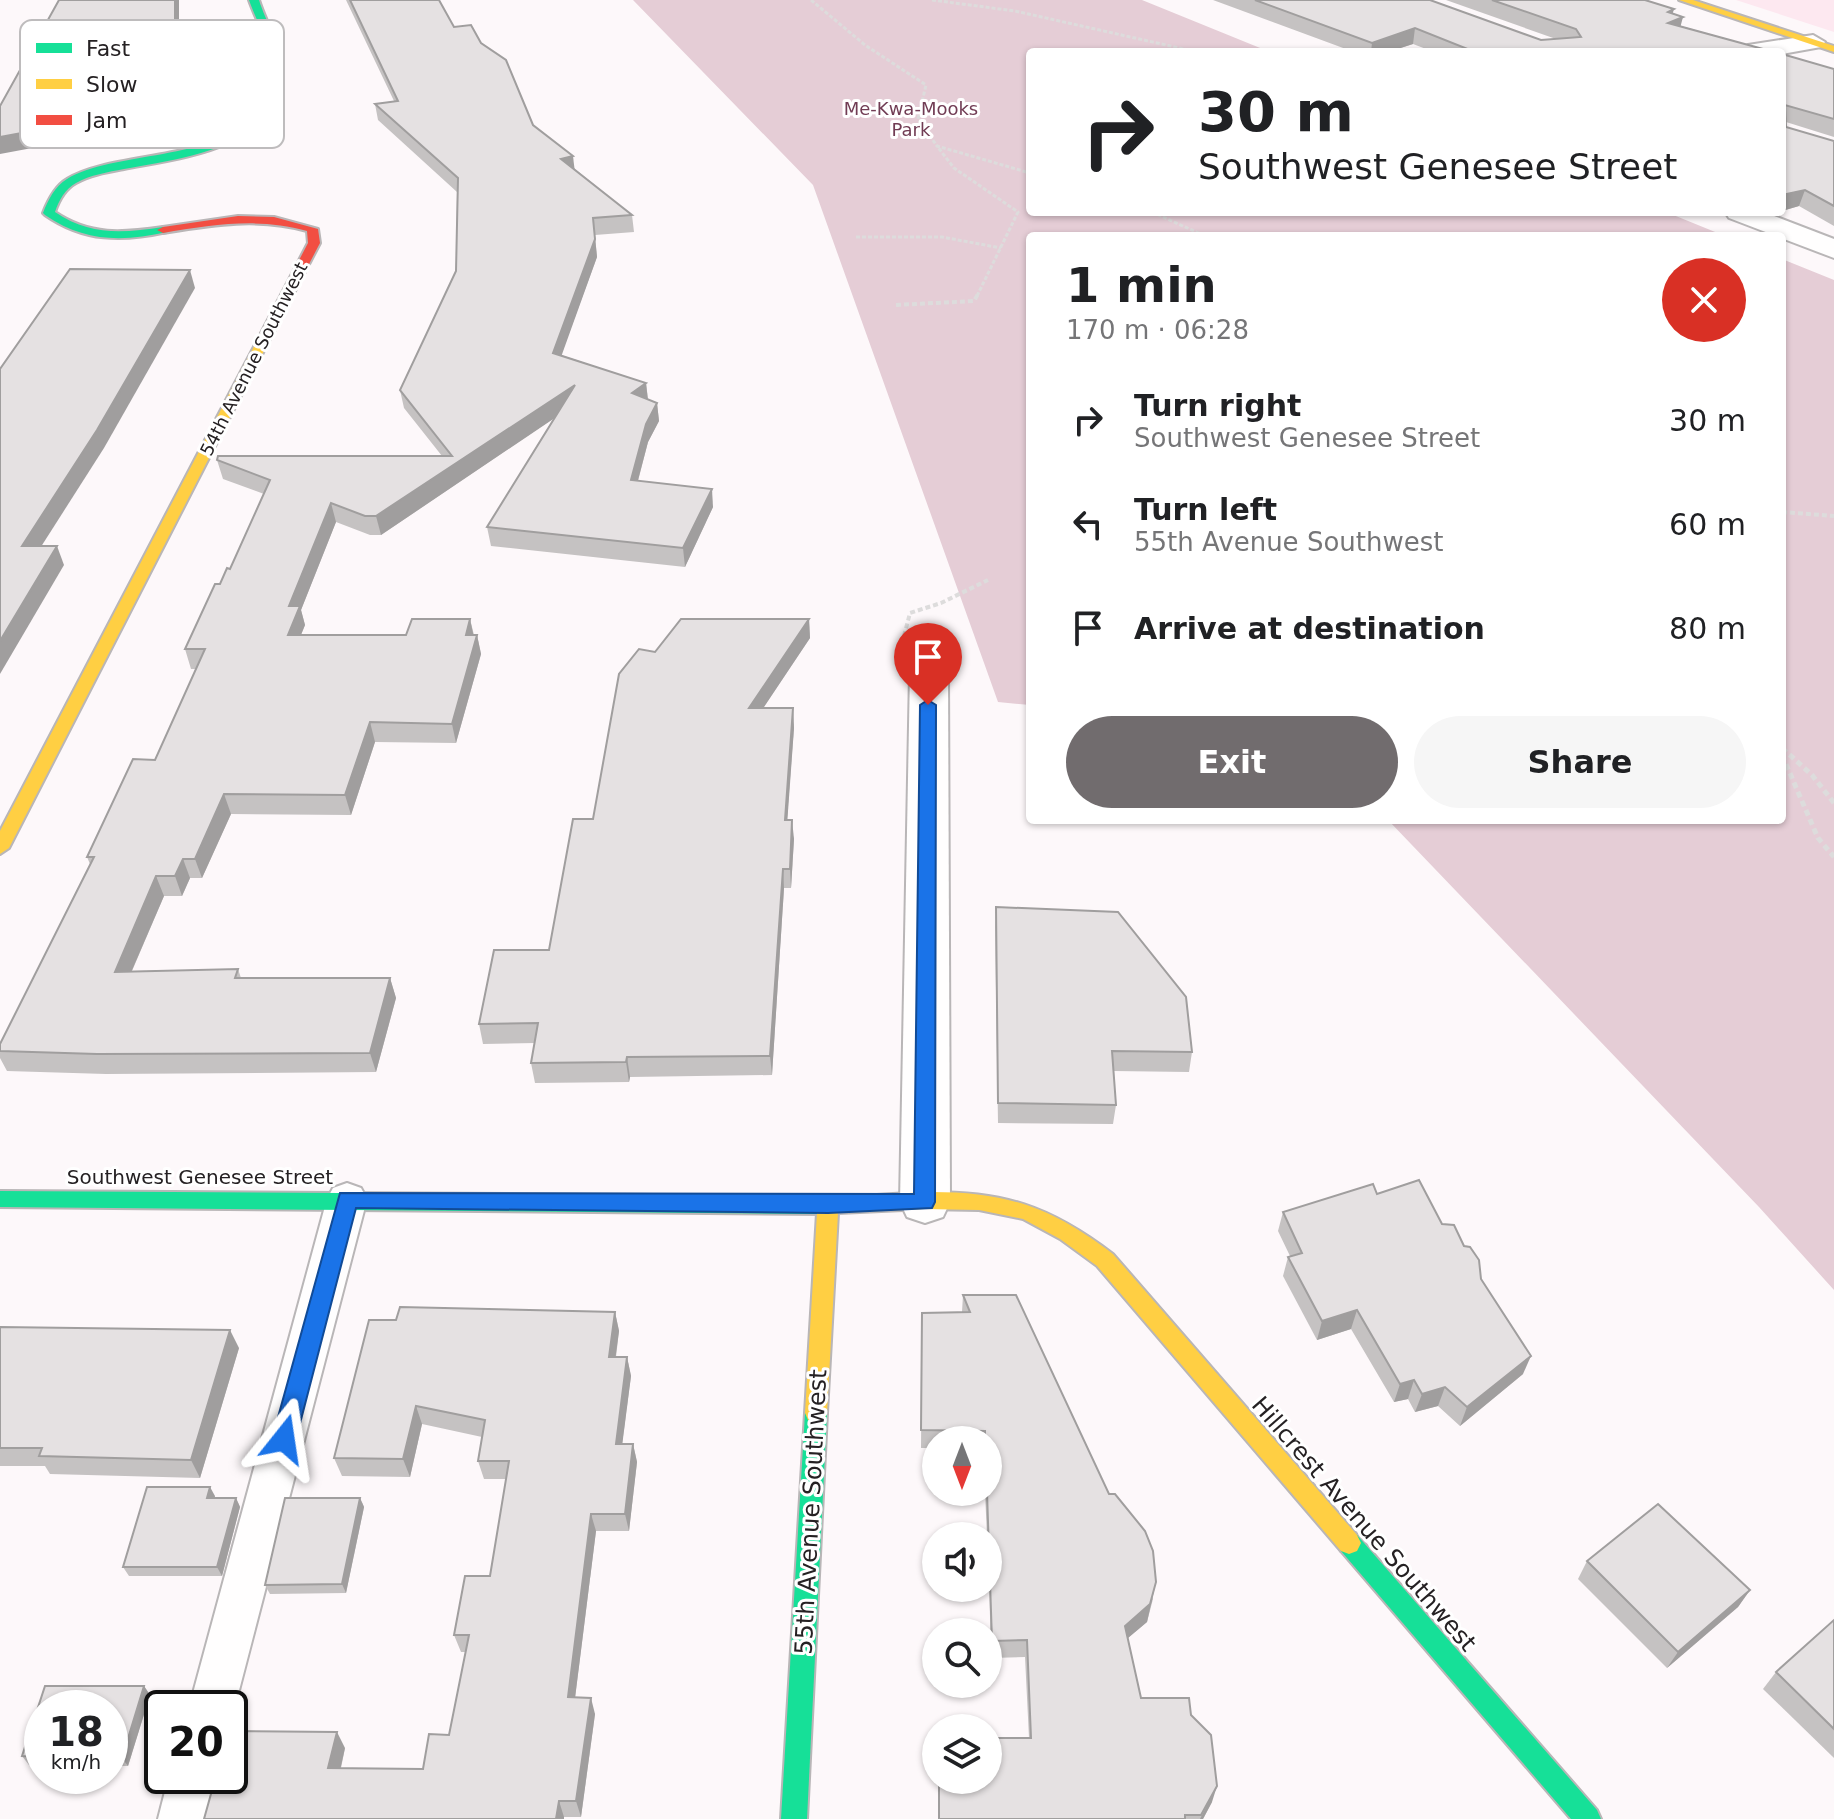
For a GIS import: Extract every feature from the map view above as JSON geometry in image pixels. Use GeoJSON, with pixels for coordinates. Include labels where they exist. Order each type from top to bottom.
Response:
{"type":"FeatureCollection","features":[{"type":"Feature","properties":{"kind":"street","name":"54th Avenue Southwest"},"geometry":{"type":"LineString","coordinates":[[254,0],[260,20]]}},
{"type":"Feature","properties":{"kind":"street"},"geometry":{"type":"LineString","coordinates":[[1684,0],[1824,46]]}},
{"type":"Feature","properties":{"kind":"street"},"geometry":{"type":"LineString","coordinates":[[1786,49],[1824,46]]}},
{"type":"Feature","properties":{"kind":"street","name":"54th Avenue Southwest"},"geometry":{"type":"LineString","coordinates":[[0,848],[314,243],[312,229],[295,219],[269,216],[235,216],[119,237],[85,236],[59,226],[49,213],[53,199],[62,186],[80,177],[200,148]]}},
{"type":"Feature","properties":{"kind":"street"},"geometry":{"type":"LineString","coordinates":[[1749,216],[1834,249]]}},
{"type":"Feature","properties":{"kind":"street"},"geometry":{"type":"LineString","coordinates":[[925,1202],[929,673]]}},
{"type":"Feature","properties":{"kind":"street","name":"Southwest Genesee Street"},"geometry":{"type":"LineString","coordinates":[[0,1199],[347,1199],[828,1205],[978,1202],[1025,1211],[1068,1231],[1105,1260]]}},
{"type":"Feature","properties":{"kind":"street","name":"55th Avenue Southwest"},"geometry":{"type":"LineString","coordinates":[[794,1819],[828,1205]]}},
{"type":"Feature","properties":{"kind":"street","name":"Hillcrest Avenue Southwest"},"geometry":{"type":"LineString","coordinates":[[1105,1260],[1588,1819]]}},
{"type":"Feature","properties":{"kind":"lane"},"geometry":{"type":"LineString","coordinates":[[218,1690],[347,1199]]}},
{"type":"Feature","properties":{"kind":"lane"},"geometry":{"type":"LineString","coordinates":[[183,1819],[189,1794]]}},
{"type":"Feature","properties":{"kind":"path"},"geometry":{"type":"LineString","coordinates":[[811,0],[865,45],[926,85],[918,119],[937,146],[954,168],[1018,212],[974,301],[896,305]]}},
{"type":"Feature","properties":{"kind":"path"},"geometry":{"type":"LineString","coordinates":[[932,0],[1015,11],[1179,48]]}},
{"type":"Feature","properties":{"kind":"path"},"geometry":{"type":"LineString","coordinates":[[937,146],[1026,172]]}},
{"type":"Feature","properties":{"kind":"path"},"geometry":{"type":"LineString","coordinates":[[1161,216],[1196,232]]}},
{"type":"Feature","properties":{"kind":"path"},"geometry":{"type":"LineString","coordinates":[[856,237],[942,237],[1001,248]]}},
{"type":"Feature","properties":{"kind":"path"},"geometry":{"type":"LineString","coordinates":[[1786,512],[1834,516]]}},
{"type":"Feature","properties":{"kind":"path"},"geometry":{"type":"LineString","coordinates":[[929,673],[902,659],[910,613],[941,603],[988,580]]}},
{"type":"Feature","properties":{"kind":"path"},"geometry":{"type":"LineString","coordinates":[[1786,752],[1812,775],[1834,803]]}},
{"type":"Feature","properties":{"kind":"path"},"geometry":{"type":"LineString","coordinates":[[1786,764],[1818,838],[1834,857]]}},
{"type":"Feature","properties":{"kind":"shaded area"},"geometry":{"type":"Polygon","coordinates":[[[1736,0],[1834,0],[1834,32],[1736,0]]]}},
{"type":"Feature","properties":{"kind":"green space","name":"Me-Kwa-Mooks Park"},"geometry":{"type":"Polygon","coordinates":[[[633,0],[1142,0],[1260,48],[1026,48],[1026,216],[1676,216],[1715,232],[1026,232],[1026,705],[998,702],[813,185],[633,0]]]}},
{"type":"Feature","properties":{"kind":"green space"},"geometry":{"type":"Polygon","coordinates":[[[1786,261],[1834,280],[1834,1290],[1759,1207],[1392,824],[1786,824],[1786,261]]]}},
{"type":"Feature","properties":{"kind":"building"},"geometry":{"type":"Polygon","coordinates":[[[59,0],[175,0],[175,20],[48,20],[59,0]]]}},
{"type":"Feature","properties":{"kind":"building"},"geometry":{"type":"Polygon","coordinates":[[[350,0],[439,0],[454,27],[471,25],[481,43],[506,60],[533,125],[573,156],[561,159],[632,215],[593,218],[595,239],[553,353],[646,383],[632,393],[657,403],[646,424],[631,480],[712,489],[683,548],[487,527],[575,385],[376,516],[365,516],[331,503],[289,606],[300,606],[288,635],[406,635],[412,619],[470,619],[466,635],[477,635],[452,724],[370,722],[345,795],[224,794],[195,859],[183,859],[175,876],[156,876],[115,972],[238,969],[235,978],[390,978],[370,1053],[97,1054],[0,1051],[0,1044],[94,857],[87,857],[133,759],[155,760],[205,649],[185,649],[215,584],[220,584],[227,568],[230,569],[270,480],[217,460],[218,456],[452,456],[400,390],[456,271],[458,178],[375,104],[398,101],[350,0]]]}},
{"type":"Feature","properties":{"kind":"building"},"geometry":{"type":"Polygon","coordinates":[[[1255,0],[1430,0],[1541,40],[1581,37],[1576,29],[1492,0],[1645,0],[1674,9],[1668,12],[1683,17],[1668,23],[1759,48],[1465,48],[1415,28],[1372,43],[1255,0]]]}},
{"type":"Feature","properties":{"kind":"building"},"geometry":{"type":"Polygon","coordinates":[[[1786,55],[1834,69],[1834,119],[1786,105],[1786,55]]]}},
{"type":"Feature","properties":{"kind":"building"},"geometry":{"type":"Polygon","coordinates":[[[20,70],[20,133],[0,137],[0,106],[20,70]]]}},
{"type":"Feature","properties":{"kind":"building"},"geometry":{"type":"Polygon","coordinates":[[[1786,127],[1834,141],[1834,206],[1805,190],[1786,194],[1786,127]]]}},
{"type":"Feature","properties":{"kind":"building"},"geometry":{"type":"Polygon","coordinates":[[[70,269],[190,270],[97,430],[22,546],[57,546],[0,641],[0,369],[70,269]]]}},
{"type":"Feature","properties":{"kind":"building"},"geometry":{"type":"Polygon","coordinates":[[[681,619],[809,619],[749,708],[793,708],[785,820],[792,820],[790,869],[783,869],[770,1056],[627,1057],[626,1062],[531,1063],[538,1023],[479,1024],[494,950],[549,950],[573,819],[593,819],[619,674],[639,649],[655,652],[681,619]]]}},
{"type":"Feature","properties":{"kind":"building"},"geometry":{"type":"Polygon","coordinates":[[[996,907],[1118,912],[1186,997],[1192,1052],[1112,1051],[1116,1105],[998,1103],[996,907]]]}},
{"type":"Feature","properties":{"kind":"building"},"geometry":{"type":"Polygon","coordinates":[[[1419,1180],[1442,1224],[1454,1225],[1464,1246],[1470,1247],[1479,1260],[1481,1279],[1531,1356],[1467,1407],[1445,1387],[1422,1394],[1414,1380],[1400,1384],[1357,1310],[1322,1321],[1288,1257],[1302,1253],[1283,1212],[1373,1184],[1377,1194],[1419,1180]]]}},
{"type":"Feature","properties":{"kind":"building"},"geometry":{"type":"Polygon","coordinates":[[[963,1295],[1016,1295],[1109,1494],[1115,1494],[1145,1531],[1153,1551],[1156,1582],[1150,1604],[1125,1626],[1141,1698],[1189,1698],[1191,1715],[1211,1735],[1217,1786],[1201,1815],[1185,1815],[1185,1819],[939,1819],[939,1794],[1002,1794],[1002,1738],[1031,1738],[1027,1640],[1002,1641],[1002,1618],[991,1618],[991,1602],[1002,1602],[1002,1522],[988,1522],[987,1506],[1002,1506],[1002,1426],[922,1426],[921,1430],[922,1313],[970,1312],[963,1295]]]}},
{"type":"Feature","properties":{"kind":"building"},"geometry":{"type":"Polygon","coordinates":[[[400,1307],[615,1312],[609,1357],[627,1357],[616,1444],[633,1444],[625,1514],[591,1514],[568,1697],[591,1698],[576,1801],[559,1801],[556,1819],[204,1819],[211,1794],[248,1794],[248,1731],[337,1732],[328,1768],[423,1769],[429,1734],[449,1735],[469,1635],[454,1635],[465,1576],[490,1576],[509,1461],[478,1461],[485,1420],[416,1406],[403,1459],[334,1458],[369,1320],[396,1320],[400,1307]]]}},
{"type":"Feature","properties":{"kind":"building"},"geometry":{"type":"Polygon","coordinates":[[[0,1327],[230,1330],[191,1460],[39,1456],[42,1448],[0,1448],[0,1327]]]}},
{"type":"Feature","properties":{"kind":"building"},"geometry":{"type":"Polygon","coordinates":[[[147,1487],[210,1487],[207,1498],[236,1498],[217,1567],[123,1567],[147,1487]]]}},
{"type":"Feature","properties":{"kind":"building"},"geometry":{"type":"Polygon","coordinates":[[[285,1498],[360,1498],[342,1584],[265,1585],[285,1498]]]}},
{"type":"Feature","properties":{"kind":"building"},"geometry":{"type":"Polygon","coordinates":[[[1658,1504],[1750,1590],[1678,1652],[1587,1561],[1658,1504]]]}},
{"type":"Feature","properties":{"kind":"building"},"geometry":{"type":"Polygon","coordinates":[[[1834,1620],[1834,1729],[1776,1672],[1834,1620]]]}},
{"type":"Feature","properties":{"kind":"building"},"geometry":{"type":"Polygon","coordinates":[[[45,1686],[144,1686],[128,1738],[128,1690],[44,1690],[45,1686]]]}},
{"type":"Feature","properties":{"kind":"traffic: fast"},"geometry":{"type":"LineString","coordinates":[[254,0],[262,20]]}},
{"type":"Feature","properties":{"kind":"traffic: fast"},"geometry":{"type":"LineString","coordinates":[[163,230],[103,236],[76,229],[49,213],[60,191],[79,177],[204,148]]}},
{"type":"Feature","properties":{"kind":"traffic: fast"},"geometry":{"type":"LineString","coordinates":[[0,1199],[820,1205]]}},
{"type":"Feature","properties":{"kind":"traffic: fast"},"geometry":{"type":"LineString","coordinates":[[794,1819],[816,1413]]}},
{"type":"Feature","properties":{"kind":"traffic: fast"},"geometry":{"type":"LineString","coordinates":[[1349,1543],[1588,1819]]}},
{"type":"Feature","properties":{"kind":"traffic: slow"},"geometry":{"type":"LineString","coordinates":[[1684,0],[1834,49]]}},
{"type":"Feature","properties":{"kind":"traffic: slow"},"geometry":{"type":"LineString","coordinates":[[0,848],[265,337]]}},
{"type":"Feature","properties":{"kind":"traffic: slow"},"geometry":{"type":"LineString","coordinates":[[820,1205],[925,1200],[979,1202],[1027,1212],[1068,1233],[1105,1260],[1349,1543]]}},
{"type":"Feature","properties":{"kind":"traffic: slow"},"geometry":{"type":"LineString","coordinates":[[816,1413],[828,1205]]}},
{"type":"Feature","properties":{"kind":"traffic: jam"},"geometry":{"type":"LineString","coordinates":[[163,230],[238,219],[274,220],[312,229],[314,243],[265,337]]}},
{"type":"Feature","properties":{"kind":"route"},"geometry":{"type":"LineString","coordinates":[[284,1439],[347,1199],[828,1205],[925,1202],[928,705]]}}]}
